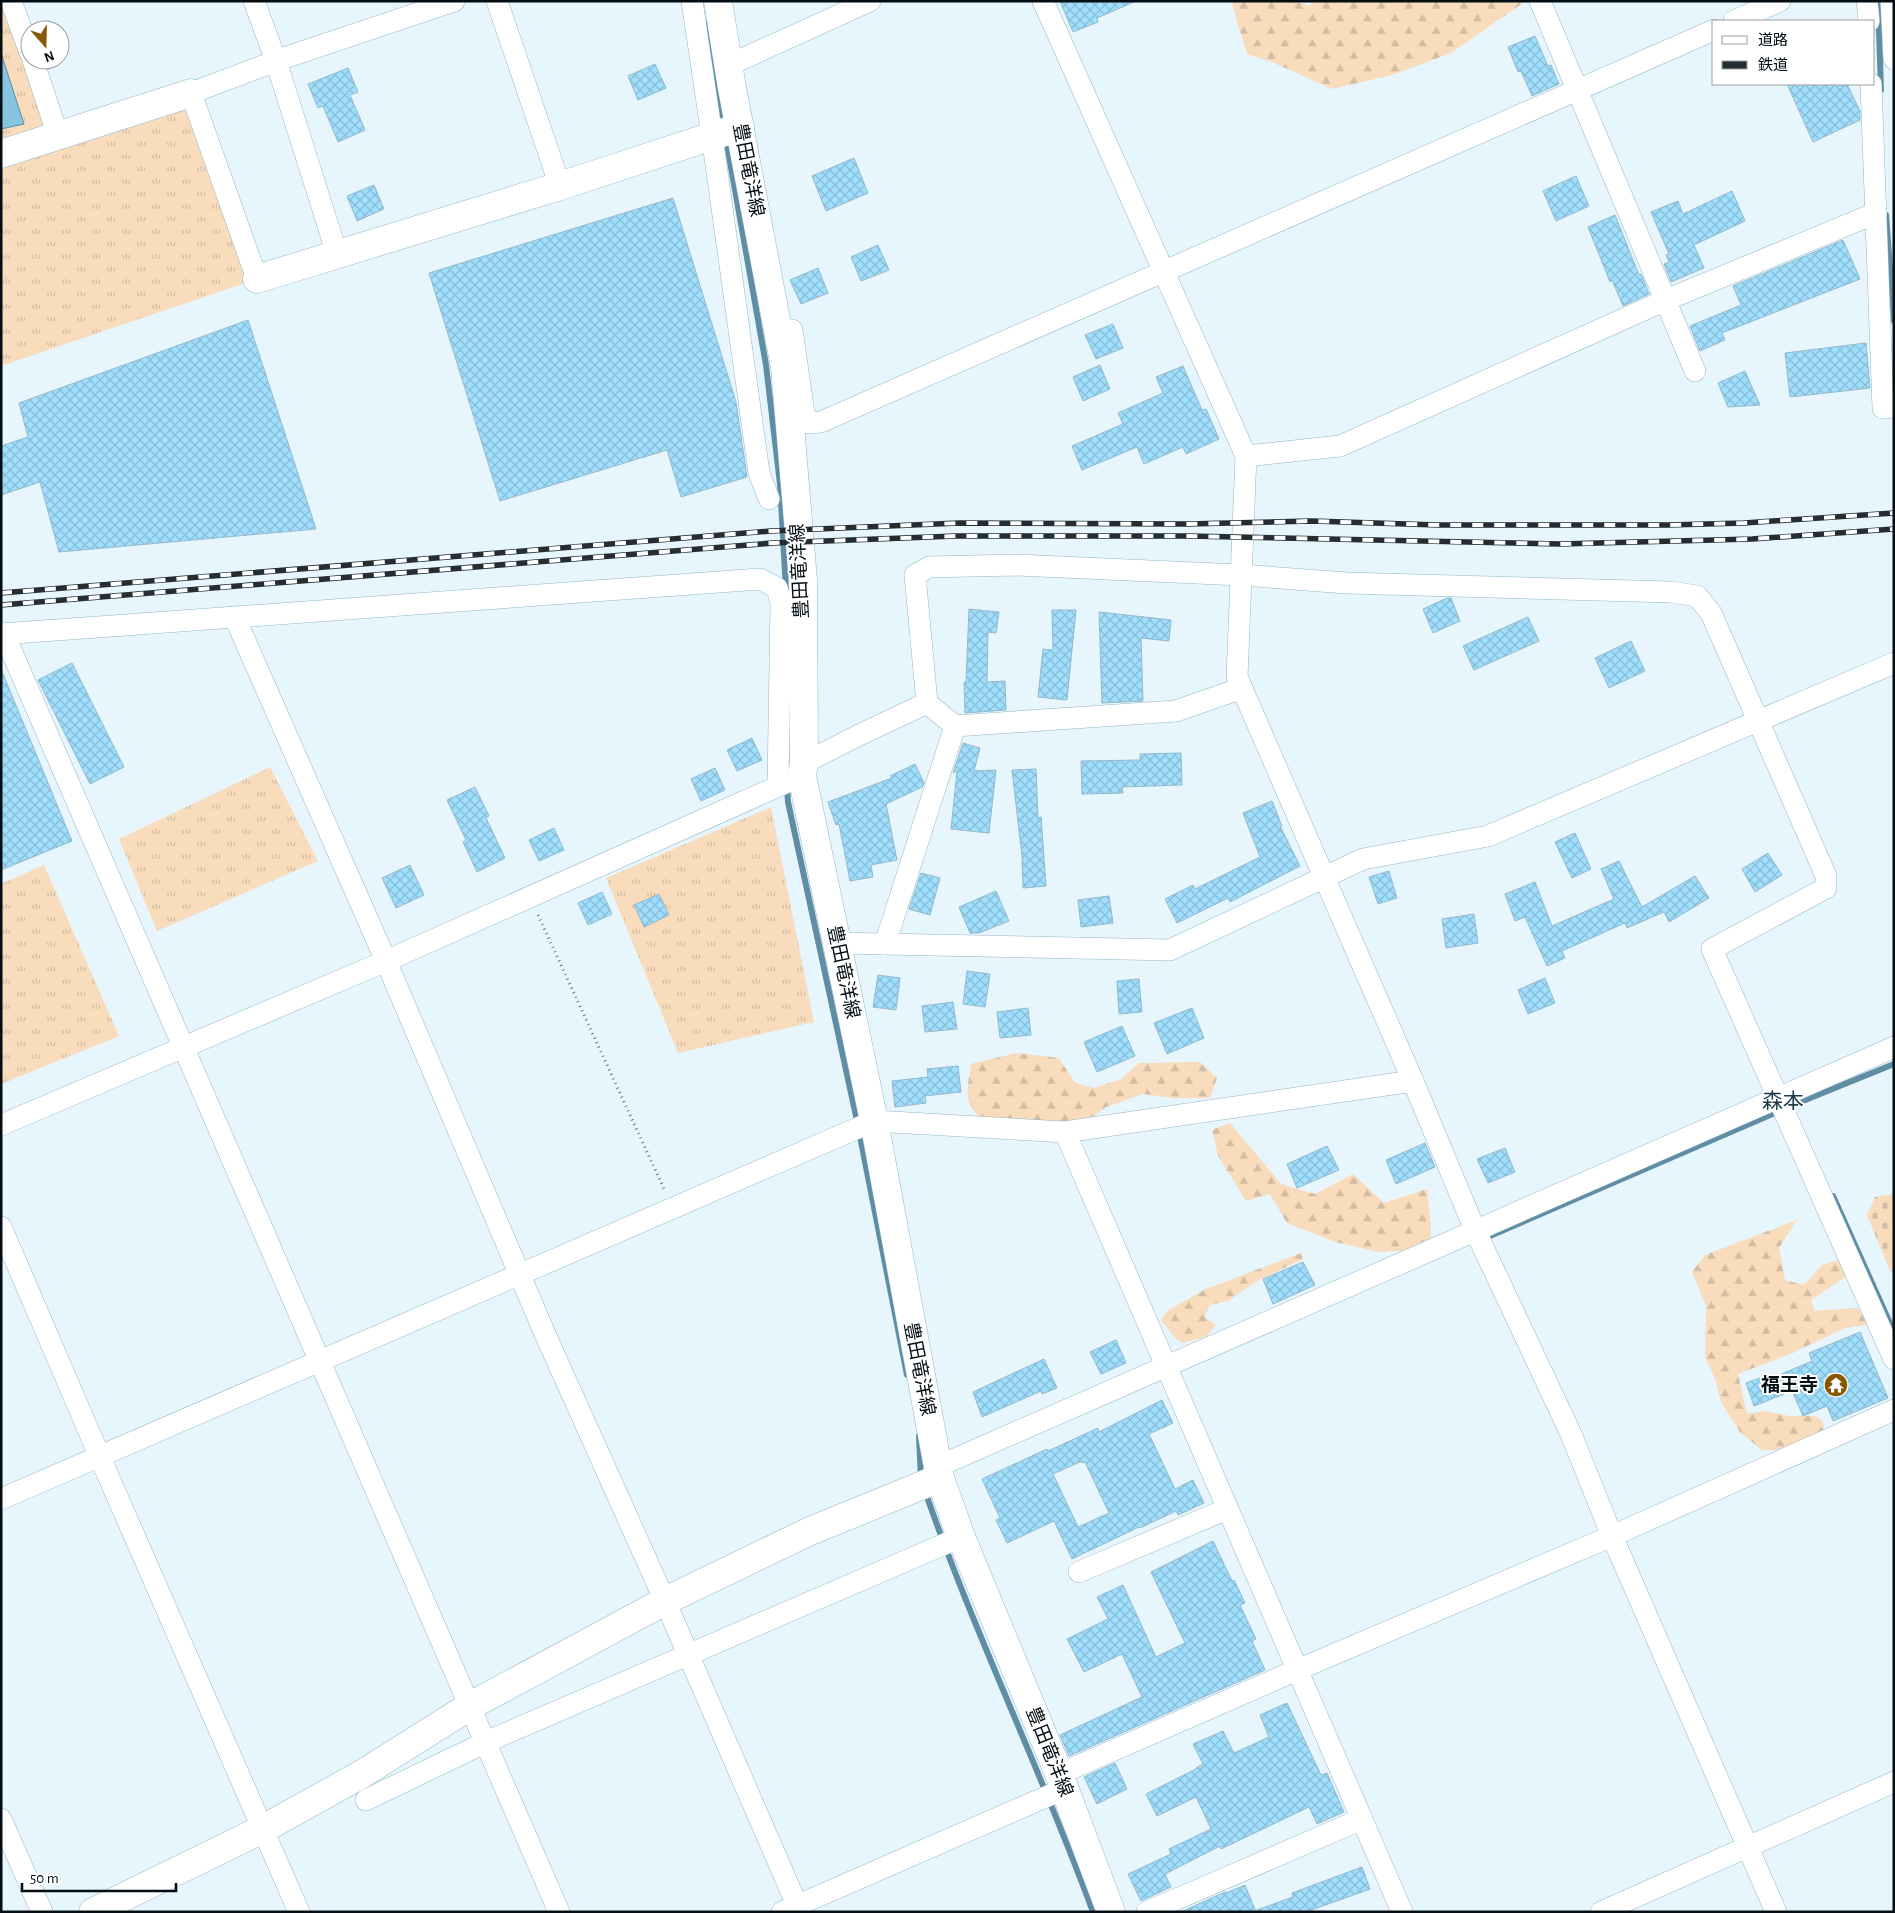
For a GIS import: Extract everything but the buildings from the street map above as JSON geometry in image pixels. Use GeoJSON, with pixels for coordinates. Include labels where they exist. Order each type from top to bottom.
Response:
{"type":"FeatureCollection","features":[{"type":"Feature","properties":{"kind":"main road","name":"豊田竜洋線"},"geometry":{"type":"LineString","coordinates":[[718,1],[785,366],[803,580],[794,775],[837,944],[874,1121],[939,1472],[961,1537],[1061,1781],[1111,1912]]}},
{"type":"Feature","properties":{"kind":"main road"},"geometry":{"type":"LineString","coordinates":[[1,154],[191,93]]}},
{"type":"Feature","properties":{"kind":"main road"},"geometry":{"type":"LineString","coordinates":[[257,279],[560,186],[740,127]]}},
{"type":"Feature","properties":{"kind":"main road"},"geometry":{"type":"LineString","coordinates":[[93,1912],[263,1830],[362,1774],[470,1706],[665,1601],[808,1532],[939,1472]]}},
{"type":"Feature","properties":{"kind":"street"},"geometry":{"type":"LineString","coordinates":[[11,1],[20,26]]}},
{"type":"Feature","properties":{"kind":"street"},"geometry":{"type":"LineString","coordinates":[[254,1],[276,61],[337,254]]}},
{"type":"Feature","properties":{"kind":"street"},"geometry":{"type":"LineString","coordinates":[[257,279],[191,93],[276,61],[454,1]]}},
{"type":"Feature","properties":{"kind":"street"},"geometry":{"type":"LineString","coordinates":[[497,1],[560,186]]}},
{"type":"Feature","properties":{"kind":"street"},"geometry":{"type":"LineString","coordinates":[[692,1],[758,473],[769,499]]}},
{"type":"Feature","properties":{"kind":"street"},"geometry":{"type":"LineString","coordinates":[[729,65],[870,1]]}},
{"type":"Feature","properties":{"kind":"street"},"geometry":{"type":"LineString","coordinates":[[1043,1],[1246,456],[1237,677],[1413,1080],[1475,1230],[1572,1434],[1612,1536],[1776,1912]]}},
{"type":"Feature","properties":{"kind":"street"},"geometry":{"type":"LineString","coordinates":[[1540,1],[1695,371]]}},
{"type":"Feature","properties":{"kind":"street"},"geometry":{"type":"LineString","coordinates":[[1736,20],[1780,1]]}},
{"type":"Feature","properties":{"kind":"street"},"geometry":{"type":"LineString","coordinates":[[1867,1],[1869,20]]}},
{"type":"Feature","properties":{"kind":"street"},"geometry":{"type":"LineString","coordinates":[[1891,1],[1894,59]]}},
{"type":"Feature","properties":{"kind":"street"},"geometry":{"type":"LineString","coordinates":[[779,330],[792,330],[804,413],[809,423],[821,422],[1712,31]]}},
{"type":"Feature","properties":{"kind":"street"},"geometry":{"type":"LineString","coordinates":[[35,70],[58,136]]}},
{"type":"Feature","properties":{"kind":"street"},"geometry":{"type":"LineString","coordinates":[[1871,85],[1883,408],[1894,407]]}},
{"type":"Feature","properties":{"kind":"street"},"geometry":{"type":"LineString","coordinates":[[1246,456],[1340,446],[1666,300],[1876,213]]}},
{"type":"Feature","properties":{"kind":"street"},"geometry":{"type":"LineString","coordinates":[[1242,688],[1176,711],[955,726],[927,703],[915,575],[929,567],[1015,565],[1241,575],[1347,583],[1671,592],[1697,596],[1711,613],[1826,876],[1826,888],[1712,949],[1894,1359]]}},
{"type":"Feature","properties":{"kind":"street"},"geometry":{"type":"LineString","coordinates":[[559,1912],[3,634],[760,579],[777,588],[781,603],[794,775]]}},
{"type":"Feature","properties":{"kind":"street"},"geometry":{"type":"LineString","coordinates":[[235,618],[386,961],[545,1334],[688,1654],[793,1910],[1297,1670],[1612,1536],[1894,1410]]}},
{"type":"Feature","properties":{"kind":"street"},"geometry":{"type":"LineString","coordinates":[[837,944],[1170,950],[1363,858],[1488,836],[1894,663]]}},
{"type":"Feature","properties":{"kind":"street"},"geometry":{"type":"LineString","coordinates":[[1,1124],[386,961],[530,897],[794,775],[857,736],[927,703]]}},
{"type":"Feature","properties":{"kind":"street"},"geometry":{"type":"LineString","coordinates":[[885,944],[955,726]]}},
{"type":"Feature","properties":{"kind":"street"},"geometry":{"type":"LineString","coordinates":[[939,1472],[1166,1366],[1894,1047]]}},
{"type":"Feature","properties":{"kind":"street"},"geometry":{"type":"LineString","coordinates":[[1,1499],[874,1121],[1065,1132],[1413,1080]]}},
{"type":"Feature","properties":{"kind":"street"},"geometry":{"type":"LineString","coordinates":[[1065,1132],[1402,1912]]}},
{"type":"Feature","properties":{"kind":"street"},"geometry":{"type":"LineString","coordinates":[[1,1227],[299,1912]]}},
{"type":"Feature","properties":{"kind":"street"},"geometry":{"type":"LineString","coordinates":[[1079,1572],[1228,1509]]}},
{"type":"Feature","properties":{"kind":"street"},"geometry":{"type":"LineString","coordinates":[[366,1800],[486,1742],[961,1537]]}},
{"type":"Feature","properties":{"kind":"street"},"geometry":{"type":"LineString","coordinates":[[1601,1912],[1894,1782]]}},
{"type":"Feature","properties":{"kind":"street"},"geometry":{"type":"LineString","coordinates":[[1,1819],[42,1912]]}},
{"type":"Feature","properties":{"kind":"street"},"geometry":{"type":"LineString","coordinates":[[1147,1912],[1362,1819]]}},
{"type":"Feature","properties":{"kind":"path"},"geometry":{"type":"LineString","coordinates":[[530,897],[672,1208]]}},
{"type":"Feature","properties":{"kind":"green space"},"geometry":{"type":"Polygon","coordinates":[[[1,1],[20,46],[20,70],[30,70],[58,136],[1,154],[1,1]]]}},
{"type":"Feature","properties":{"kind":"green space"},"geometry":{"type":"Polygon","coordinates":[[[1233,1],[1295,1],[1309,6],[1313,1],[1523,1],[1523,3],[1451,53],[1392,75],[1332,89],[1272,62],[1247,54],[1233,8],[1233,1]]]}},
{"type":"Feature","properties":{"kind":"green space"},"geometry":{"type":"Polygon","coordinates":[[[191,93],[257,279],[1,366],[1,166],[191,93]]]}},
{"type":"Feature","properties":{"kind":"green space"},"geometry":{"type":"Polygon","coordinates":[[[270,767],[318,861],[157,931],[119,839],[270,767]]]}},
{"type":"Feature","properties":{"kind":"green space"},"geometry":{"type":"Polygon","coordinates":[[[771,807],[814,1022],[678,1053],[606,878],[771,807]]]}},
{"type":"Feature","properties":{"kind":"green space"},"geometry":{"type":"Polygon","coordinates":[[[44,865],[119,1036],[1,1084],[1,884],[44,865]]]}},
{"type":"Feature","properties":{"kind":"green space"},"geometry":{"type":"Polygon","coordinates":[[[1017,1053],[1059,1058],[1075,1083],[1094,1088],[1121,1079],[1139,1063],[1200,1062],[1217,1078],[1210,1098],[1174,1098],[1143,1094],[1106,1107],[1094,1116],[1067,1123],[990,1128],[975,1112],[968,1099],[971,1064],[1017,1053]]]}},
{"type":"Feature","properties":{"kind":"green space"},"geometry":{"type":"Polygon","coordinates":[[[1230,1123],[1281,1184],[1315,1194],[1353,1174],[1384,1203],[1427,1189],[1431,1226],[1431,1250],[1378,1252],[1335,1242],[1287,1223],[1270,1194],[1246,1201],[1218,1156],[1212,1130],[1230,1123]]]}},
{"type":"Feature","properties":{"kind":"green space"},"geometry":{"type":"Polygon","coordinates":[[[1894,1194],[1894,1273],[1890,1271],[1867,1215],[1875,1197],[1894,1194]]]}},
{"type":"Feature","properties":{"kind":"green space"},"geometry":{"type":"Polygon","coordinates":[[[1797,1220],[1779,1248],[1785,1280],[1804,1285],[1822,1265],[1841,1259],[1848,1275],[1811,1300],[1815,1311],[1858,1308],[1868,1325],[1845,1328],[1788,1355],[1738,1374],[1747,1414],[1764,1411],[1789,1416],[1815,1416],[1822,1421],[1824,1429],[1786,1450],[1762,1450],[1740,1432],[1721,1402],[1715,1379],[1705,1357],[1706,1306],[1692,1272],[1705,1255],[1797,1220]]]}},
{"type":"Feature","properties":{"kind":"green space"},"geometry":{"type":"Polygon","coordinates":[[[1301,1253],[1303,1259],[1257,1281],[1228,1301],[1210,1305],[1204,1317],[1216,1325],[1206,1337],[1182,1343],[1175,1338],[1161,1320],[1167,1311],[1206,1289],[1301,1253]]]}},
{"type":"Feature","properties":{"kind":"water"},"geometry":{"type":"Polygon","coordinates":[[[1,53],[24,124],[1,129],[1,53]]]}},
{"type":"Feature","properties":{"kind":"waterway"},"geometry":{"type":"LineString","coordinates":[[1878,1],[1881,90]]}},
{"type":"Feature","properties":{"kind":"waterway"},"geometry":{"type":"LineString","coordinates":[[706,24],[724,125]]}},
{"type":"Feature","properties":{"kind":"waterway"},"geometry":{"type":"LineString","coordinates":[[726,139],[766,365],[780,484],[786,590]]}},
{"type":"Feature","properties":{"kind":"waterway"},"geometry":{"type":"LineString","coordinates":[[1886,215],[1894,321]]}},
{"type":"Feature","properties":{"kind":"waterway"},"geometry":{"type":"LineString","coordinates":[[787,787],[788,802],[856,1116],[907,1375]]}},
{"type":"Feature","properties":{"kind":"waterway"},"geometry":{"type":"LineString","coordinates":[[1483,1239],[1793,1105],[1894,1064]]}},
{"type":"Feature","properties":{"kind":"waterway"},"geometry":{"type":"LineString","coordinates":[[1833,1196],[1894,1332]]}},
{"type":"Feature","properties":{"kind":"waterway"},"geometry":{"type":"LineString","coordinates":[[919,1436],[921,1479]]}},
{"type":"Feature","properties":{"kind":"waterway"},"geometry":{"type":"LineString","coordinates":[[925,1491],[965,1597],[1052,1806],[1093,1912]]}},
{"type":"Feature","properties":{"kind":"railway"},"geometry":{"type":"LineString","coordinates":[[1,593],[771,531],[959,523],[1187,524],[1312,521],[1438,525],[1668,525],[1744,523],[1894,513]]}},
{"type":"Feature","properties":{"kind":"railway"},"geometry":{"type":"LineString","coordinates":[[1,605],[773,543],[956,536],[1188,536],[1560,544],[1752,539],[1894,529]]}},
{"type":"Feature","properties":{"kind":"place","name":"福王寺"},"geometry":{"type":"Point","coordinates":[1836,1385]}},
{"type":"Feature","properties":{"kind":"district","name":"森本"},"geometry":{"type":"Point","coordinates":[1783,1101]}}]}
